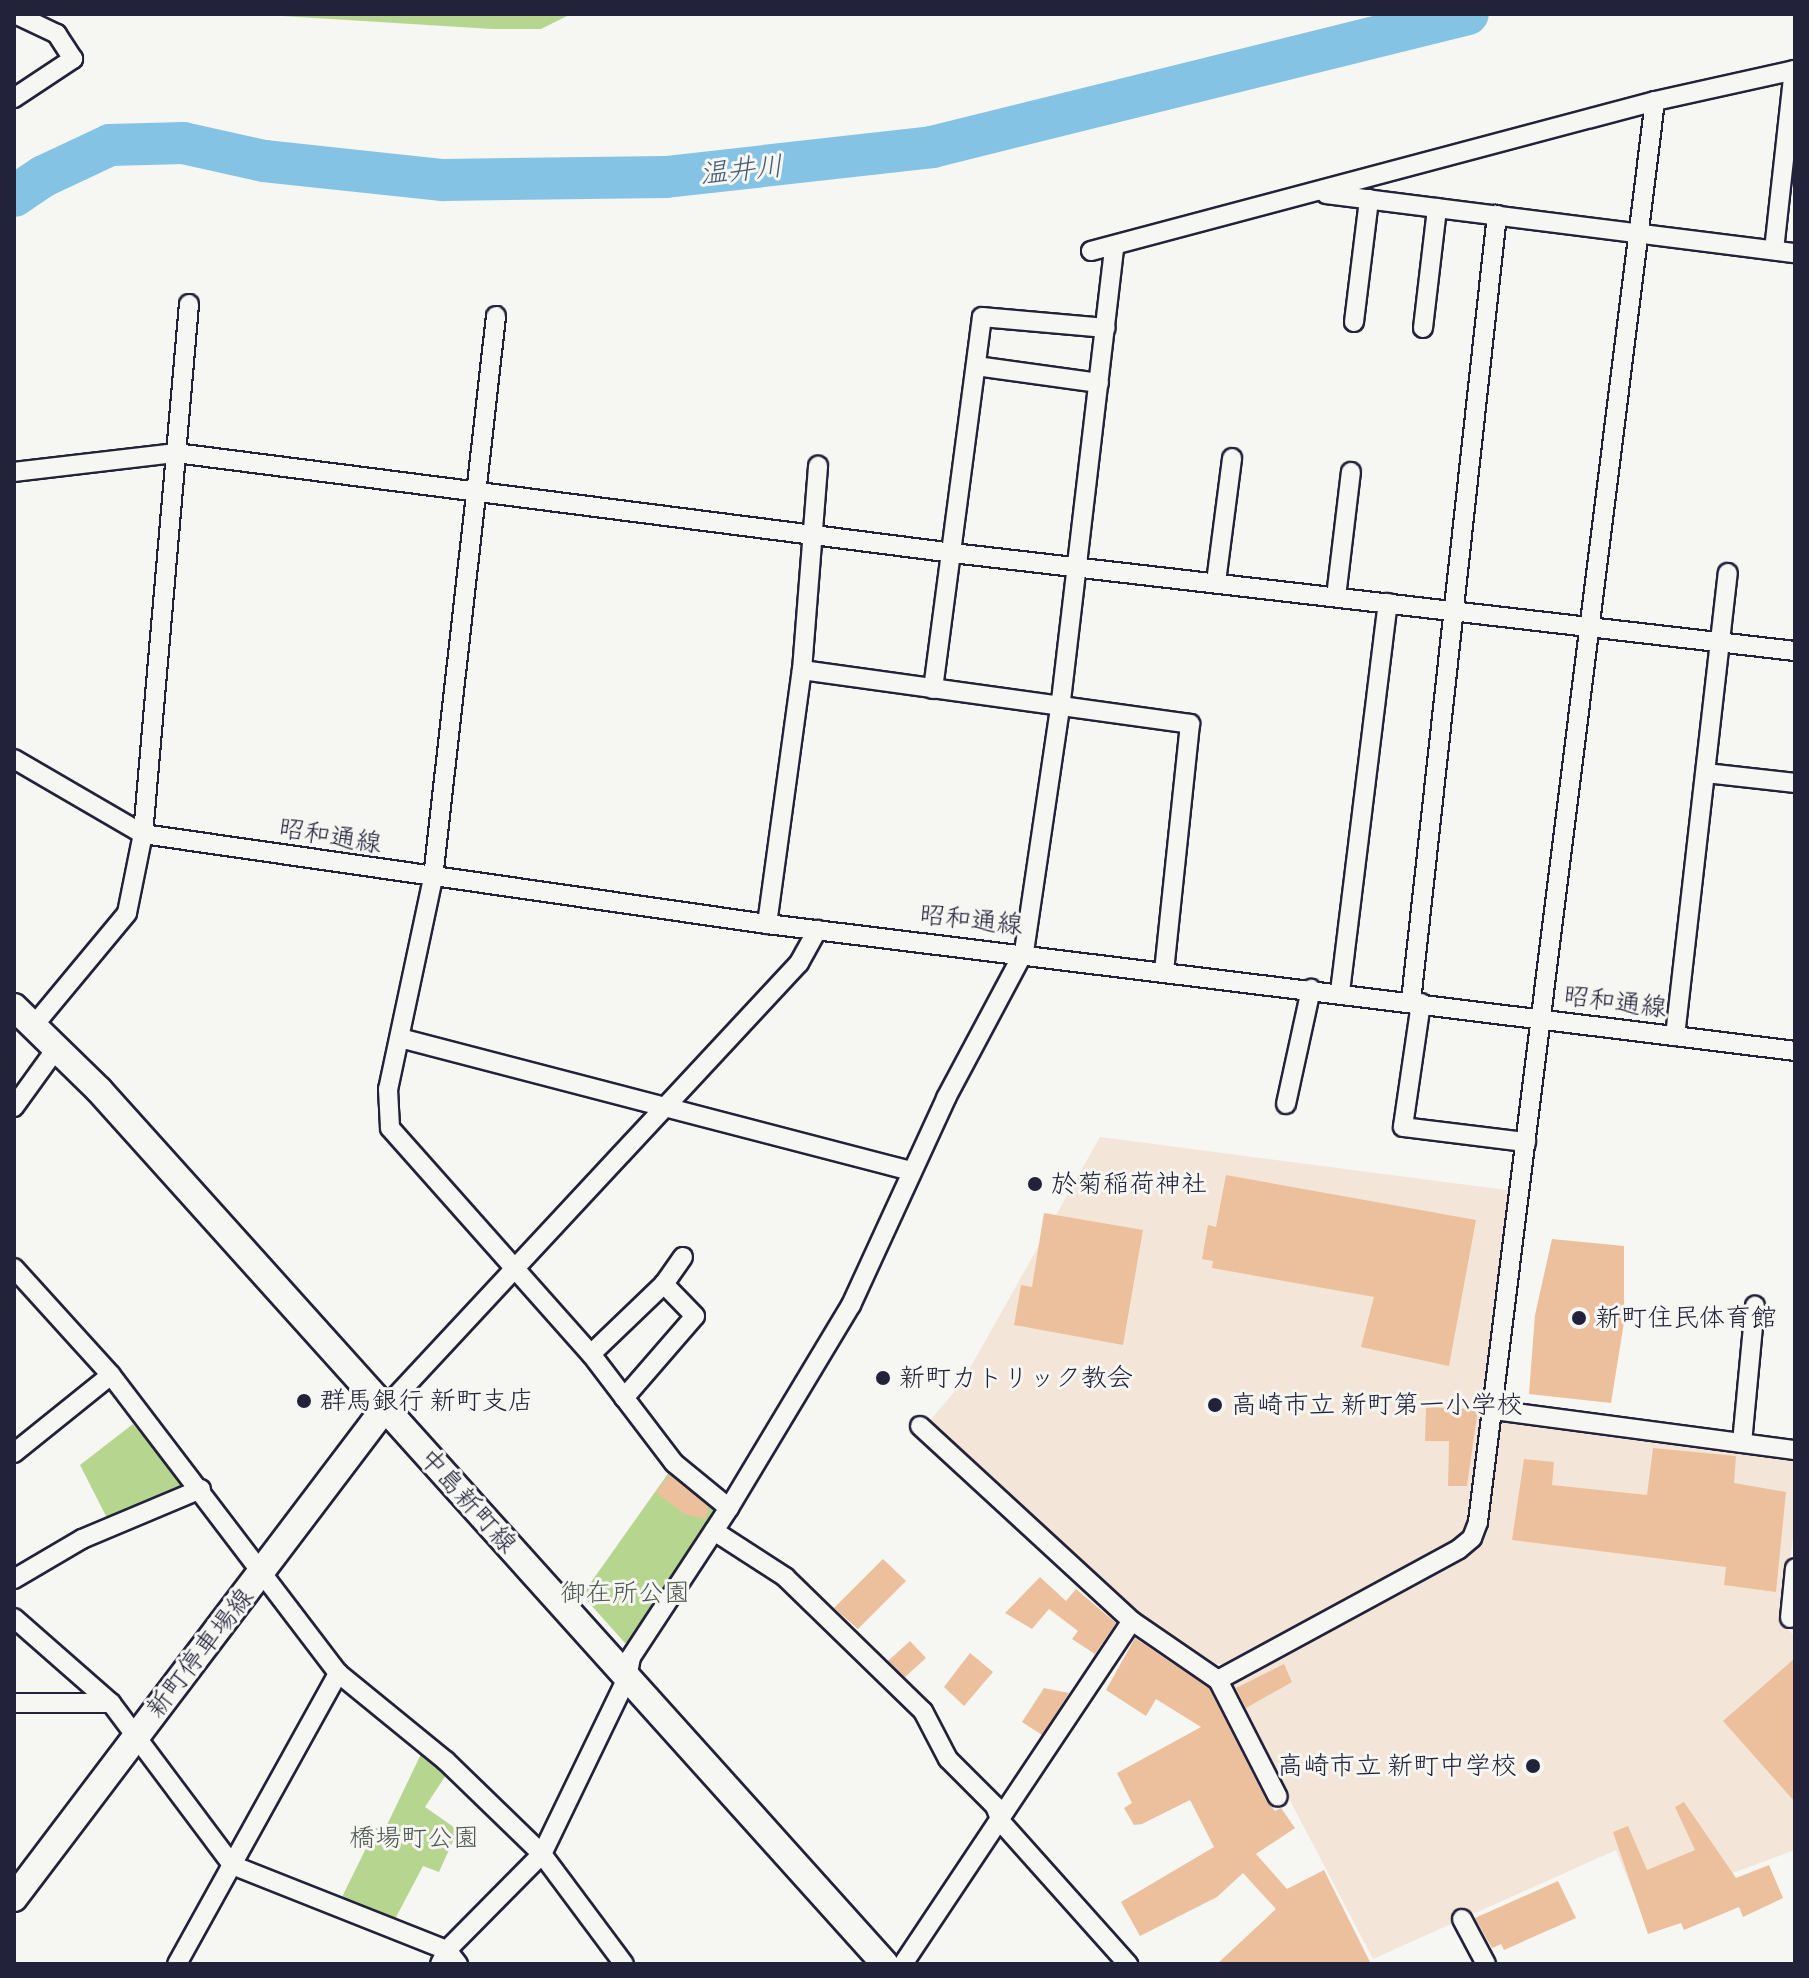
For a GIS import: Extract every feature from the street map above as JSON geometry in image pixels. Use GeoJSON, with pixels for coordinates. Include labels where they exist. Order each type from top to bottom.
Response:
{"type":"FeatureCollection","features":[{"type":"Feature","properties":{"kind":"main road","name":"中島新町線"},"geometry":{"type":"LineString","coordinates":[[14,1007],[58,1046],[885,1964]]}},
{"type":"Feature","properties":{"kind":"main road","name":"新町停車場線"},"geometry":{"type":"LineString","coordinates":[[14,1898],[385,1408]]}},
{"type":"Feature","properties":{"kind":"street"},"geometry":{"type":"LineString","coordinates":[[14,98],[73,59],[57,34],[15,14]]}},
{"type":"Feature","properties":{"kind":"street"},"geometry":{"type":"LineString","coordinates":[[1091,251],[1114,249],[1655,101],[1795,70],[1774,250]]}},
{"type":"Feature","properties":{"kind":"street"},"geometry":{"type":"LineString","coordinates":[[1218,1680],[1472,1538],[1494,1410],[1635,232],[1655,101]]}},
{"type":"Feature","properties":{"kind":"street"},"geometry":{"type":"LineString","coordinates":[[1315,193],[1795,253]]}},
{"type":"Feature","properties":{"kind":"street"},"geometry":{"type":"LineString","coordinates":[[1354,322],[1369,199]]}},
{"type":"Feature","properties":{"kind":"street"},"geometry":{"type":"LineString","coordinates":[[1423,328],[1437,208]]}},
{"type":"Feature","properties":{"kind":"street"},"geometry":{"type":"LineString","coordinates":[[1497,215],[1453,611],[1403,1127],[1526,1142]]}},
{"type":"Feature","properties":{"kind":"street"},"geometry":{"type":"LineString","coordinates":[[14,1618],[111,1703],[134,1738],[232,1865],[448,1959],[542,1854],[627,1678],[631,1657],[729,1508],[851,1305],[911,1171],[1024,952],[1060,709],[1114,249]]}},
{"type":"Feature","properties":{"kind":"street"},"geometry":{"type":"LineString","coordinates":[[35,1024],[127,913],[143,834],[189,304]]}},
{"type":"Feature","properties":{"kind":"street"},"geometry":{"type":"LineString","coordinates":[[496,316],[433,878],[388,1089],[390,1128],[591,1354],[674,1463],[729,1508]]}},
{"type":"Feature","properties":{"kind":"street"},"geometry":{"type":"LineString","coordinates":[[933,689],[982,317],[1106,328]]}},
{"type":"Feature","properties":{"kind":"street"},"geometry":{"type":"LineString","coordinates":[[976,366],[1099,383]]}},
{"type":"Feature","properties":{"kind":"street"},"geometry":{"type":"LineString","coordinates":[[14,472],[176,453],[816,532],[953,553],[1076,564],[1795,651]]}},
{"type":"Feature","properties":{"kind":"street"},"geometry":{"type":"LineString","coordinates":[[1216,582],[1232,458]]}},
{"type":"Feature","properties":{"kind":"street"},"geometry":{"type":"LineString","coordinates":[[767,924],[802,670],[816,532],[818,466]]}},
{"type":"Feature","properties":{"kind":"street"},"geometry":{"type":"LineString","coordinates":[[1336,597],[1351,472]]}},
{"type":"Feature","properties":{"kind":"street"},"geometry":{"type":"LineString","coordinates":[[1675,1036],[1728,573]]}},
{"type":"Feature","properties":{"kind":"street"},"geometry":{"type":"LineString","coordinates":[[1340,992],[1388,603]]}},
{"type":"Feature","properties":{"kind":"street"},"geometry":{"type":"LineString","coordinates":[[802,670],[1060,709],[1190,724],[1164,971]]}},
{"type":"Feature","properties":{"kind":"street"},"geometry":{"type":"LineString","coordinates":[[14,759],[143,834]]}},
{"type":"Feature","properties":{"kind":"street"},"geometry":{"type":"LineString","coordinates":[[1706,773],[1795,783]]}},
{"type":"Feature","properties":{"kind":"street","name":"昭和通線"},"geometry":{"type":"LineString","coordinates":[[143,834],[767,924],[1024,952],[1795,1051]]}},
{"type":"Feature","properties":{"kind":"street"},"geometry":{"type":"LineString","coordinates":[[385,1408],[799,963],[817,930]]}},
{"type":"Feature","properties":{"kind":"street"},"geometry":{"type":"LineString","coordinates":[[1286,1104],[1311,989]]}},
{"type":"Feature","properties":{"kind":"street"},"geometry":{"type":"LineString","coordinates":[[400,1038],[665,1104],[911,1171]]}},
{"type":"Feature","properties":{"kind":"street"},"geometry":{"type":"LineString","coordinates":[[14,1107],[58,1046]]}},
{"type":"Feature","properties":{"kind":"street"},"geometry":{"type":"LineString","coordinates":[[591,1354],[664,1284],[683,1257]]}},
{"type":"Feature","properties":{"kind":"street"},"geometry":{"type":"LineString","coordinates":[[14,1268],[111,1375],[263,1570],[338,1673],[446,1761],[542,1854],[624,1964]]}},
{"type":"Feature","properties":{"kind":"street"},"geometry":{"type":"LineString","coordinates":[[624,1398],[695,1316],[664,1284]]}},
{"type":"Feature","properties":{"kind":"street"},"geometry":{"type":"LineString","coordinates":[[1742,1443],[1755,1306]]}},
{"type":"Feature","properties":{"kind":"street"},"geometry":{"type":"LineString","coordinates":[[14,1453],[111,1375]]}},
{"type":"Feature","properties":{"kind":"street"},"geometry":{"type":"LineString","coordinates":[[1494,1410],[1795,1450]]}},
{"type":"Feature","properties":{"kind":"street"},"geometry":{"type":"LineString","coordinates":[[920,1426],[1132,1621],[1218,1680],[1278,1797]]}},
{"type":"Feature","properties":{"kind":"street"},"geometry":{"type":"LineString","coordinates":[[14,1579],[82,1539],[201,1489]]}},
{"type":"Feature","properties":{"kind":"street"},"geometry":{"type":"LineString","coordinates":[[714,1531],[785,1577],[923,1711],[948,1759],[995,1806],[1001,1822],[1128,1964]]}},
{"type":"Feature","properties":{"kind":"street"},"geometry":{"type":"LineString","coordinates":[[1790,1618],[1795,1568]]}},
{"type":"Feature","properties":{"kind":"street"},"geometry":{"type":"LineString","coordinates":[[903,1964],[1001,1822],[1132,1621]]}},
{"type":"Feature","properties":{"kind":"street"},"geometry":{"type":"LineString","coordinates":[[184,1960],[232,1865],[338,1673]]}},
{"type":"Feature","properties":{"kind":"street"},"geometry":{"type":"LineString","coordinates":[[14,1703],[111,1703]]}},
{"type":"Feature","properties":{"kind":"street"},"geometry":{"type":"LineString","coordinates":[[1462,1919],[1486,1964]]}},
{"type":"Feature","properties":{"kind":"shaded area","name":"高崎市立 新町第一小学校"},"geometry":{"type":"Polygon","coordinates":[[[1100,1137],[1514,1191],[1469,1533],[1228,1664],[1205,1664],[1127,1612],[926,1425],[961,1384],[1100,1137]]]}},
{"type":"Feature","properties":{"kind":"shaded area","name":"高崎市立 新町中学校"},"geometry":{"type":"Polygon","coordinates":[[[1497,1417],[1795,1455],[1795,1522],[1782,1622],[1795,1637],[1795,1850],[1722,1877],[1714,1860],[1633,1892],[1616,1850],[1373,1959],[1228,1682],[1462,1552],[1497,1417]]]}},
{"type":"Feature","properties":{"kind":"green space"},"geometry":{"type":"Polygon","coordinates":[[[251,14],[571,14],[541,29],[492,29],[251,14]]]}},
{"type":"Feature","properties":{"kind":"green space"},"geometry":{"type":"Polygon","coordinates":[[[133,1424],[181,1481],[180,1491],[109,1522],[80,1465],[133,1424]]]}},
{"type":"Feature","properties":{"kind":"green space","name":"御在所公園"},"geometry":{"type":"Polygon","coordinates":[[[672,1468],[720,1507],[633,1641],[625,1643],[582,1595],[672,1468]]]}},
{"type":"Feature","properties":{"kind":"green space","name":"橋場町公園"},"geometry":{"type":"Polygon","coordinates":[[[422,1752],[446,1775],[425,1807],[458,1830],[439,1872],[423,1866],[394,1921],[341,1899],[376,1828],[386,1827],[422,1752]]]}},
{"type":"Feature","properties":{"kind":"building"},"geometry":{"type":"Polygon","coordinates":[[[1226,1175],[1476,1220],[1449,1366],[1361,1347],[1374,1297],[1212,1268],[1213,1261],[1202,1259],[1208,1225],[1216,1227],[1226,1175]]]}},
{"type":"Feature","properties":{"kind":"building"},"geometry":{"type":"Polygon","coordinates":[[[1044,1213],[1143,1230],[1123,1345],[1014,1325],[1021,1285],[1032,1287],[1044,1213]]]}},
{"type":"Feature","properties":{"kind":"building","name":"新町住民体育館"},"geometry":{"type":"Polygon","coordinates":[[[1552,1239],[1624,1246],[1624,1322],[1611,1403],[1529,1394],[1535,1315],[1552,1239]]]}},
{"type":"Feature","properties":{"kind":"building"},"geometry":{"type":"Polygon","coordinates":[[[1426,1407],[1478,1409],[1467,1486],[1448,1486],[1449,1441],[1425,1441],[1426,1407]]]}},
{"type":"Feature","properties":{"kind":"building"},"geometry":{"type":"Polygon","coordinates":[[[1653,1448],[1736,1456],[1734,1483],[1786,1492],[1776,1592],[1724,1585],[1726,1567],[1512,1540],[1524,1459],[1554,1462],[1552,1485],[1647,1495],[1653,1448]]]}},
{"type":"Feature","properties":{"kind":"building"},"geometry":{"type":"Polygon","coordinates":[[[670,1475],[708,1506],[706,1519],[684,1514],[656,1492],[670,1475]]]}},
{"type":"Feature","properties":{"kind":"building"},"geometry":{"type":"Polygon","coordinates":[[[883,1559],[906,1581],[858,1629],[834,1608],[883,1559]]]}},
{"type":"Feature","properties":{"kind":"building"},"geometry":{"type":"Polygon","coordinates":[[[1040,1577],[1066,1601],[1076,1589],[1116,1623],[1095,1654],[1072,1639],[1078,1631],[1049,1609],[1032,1629],[1005,1613],[1040,1577]]]}},
{"type":"Feature","properties":{"kind":"building"},"geometry":{"type":"Polygon","coordinates":[[[1135,1638],[1209,1688],[1267,1802],[1275,1811],[1281,1808],[1295,1828],[1256,1854],[1287,1889],[1324,1870],[1371,1964],[1217,1964],[1276,1909],[1243,1873],[1217,1897],[1140,1936],[1121,1902],[1214,1847],[1190,1800],[1134,1825],[1124,1808],[1132,1803],[1117,1773],[1201,1727],[1156,1699],[1146,1716],[1106,1690],[1135,1638]]]}},
{"type":"Feature","properties":{"kind":"building"},"geometry":{"type":"Polygon","coordinates":[[[910,1641],[926,1658],[905,1677],[888,1661],[910,1641]]]}},
{"type":"Feature","properties":{"kind":"building"},"geometry":{"type":"Polygon","coordinates":[[[970,1653],[993,1672],[964,1706],[944,1687],[970,1653]]]}},
{"type":"Feature","properties":{"kind":"building"},"geometry":{"type":"Polygon","coordinates":[[[1795,1658],[1795,1802],[1723,1721],[1795,1658]]]}},
{"type":"Feature","properties":{"kind":"building"},"geometry":{"type":"Polygon","coordinates":[[[1284,1664],[1292,1682],[1246,1708],[1236,1688],[1284,1664]]]}},
{"type":"Feature","properties":{"kind":"building"},"geometry":{"type":"Polygon","coordinates":[[[1044,1688],[1069,1693],[1042,1735],[1022,1722],[1044,1688]]]}},
{"type":"Feature","properties":{"kind":"building"},"geometry":{"type":"Polygon","coordinates":[[[1684,1802],[1736,1878],[1769,1865],[1783,1898],[1743,1917],[1739,1907],[1684,1930],[1681,1923],[1648,1934],[1613,1832],[1628,1826],[1647,1870],[1695,1850],[1675,1807],[1684,1802]]]}},
{"type":"Feature","properties":{"kind":"building"},"geometry":{"type":"Polygon","coordinates":[[[1558,1881],[1576,1918],[1504,1950],[1501,1944],[1492,1948],[1475,1918],[1558,1881]]]}},
{"type":"Feature","properties":{"kind":"waterway","name":"温井川"},"geometry":{"type":"LineString","coordinates":[[14,196],[44,176],[110,145],[183,143],[264,161],[443,180],[666,177],[932,147],[1468,14]]}},
{"type":"Feature","properties":{"kind":"place","name":"於菊稲荷神社"},"geometry":{"type":"Point","coordinates":[1035,1184]}},
{"type":"Feature","properties":{"kind":"place","name":"新町住民体育館"},"geometry":{"type":"Point","coordinates":[1579,1318]}},
{"type":"Feature","properties":{"kind":"place","name":"新町カトリック教会"},"geometry":{"type":"Point","coordinates":[883,1378]}},
{"type":"Feature","properties":{"kind":"place","name":"群馬銀行 新町支店"},"geometry":{"type":"Point","coordinates":[304,1401]}},
{"type":"Feature","properties":{"kind":"place","name":"高崎市立 新町第一小学校"},"geometry":{"type":"Point","coordinates":[1215,1405]}},
{"type":"Feature","properties":{"kind":"place","name":"高崎市立 新町中学校"},"geometry":{"type":"Point","coordinates":[1533,1766]}}]}
